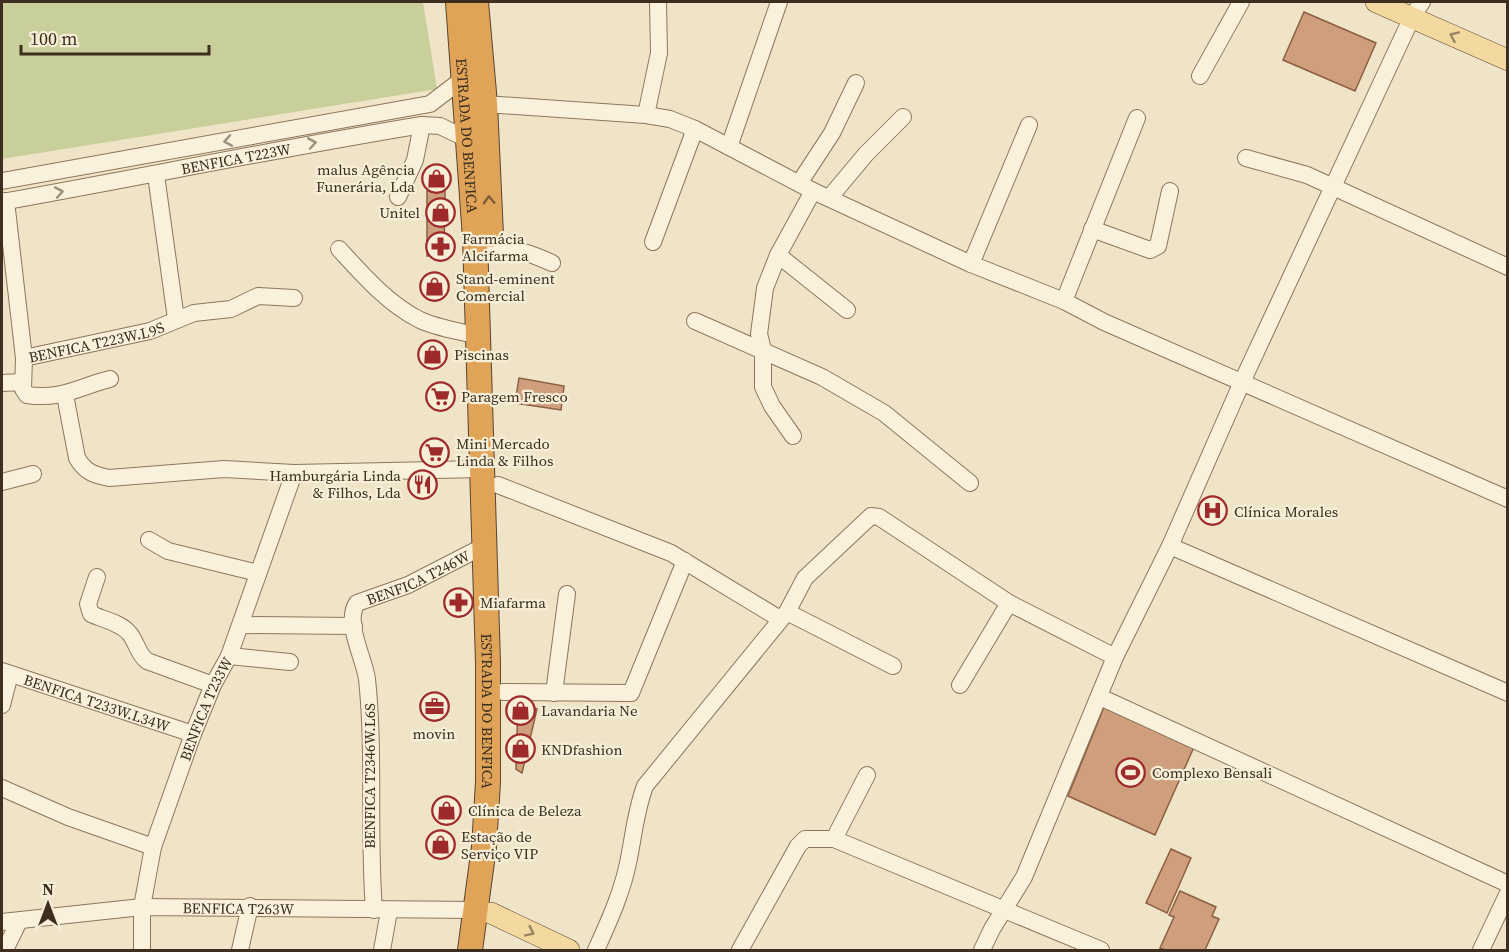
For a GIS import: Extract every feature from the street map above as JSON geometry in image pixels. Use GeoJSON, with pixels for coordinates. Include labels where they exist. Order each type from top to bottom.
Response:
{"type":"FeatureCollection","features":[{"type":"Feature","properties":{"kind":"highway","name":"ESTRADA DO BENFICA"},"geometry":{"type":"LineString","coordinates":[[458,2],[469,140],[478,336],[490,477],[503,692],[499,833],[483,911],[470,951]]}},
{"type":"Feature","properties":{"kind":"highway","name":"ESTRADA DO BENFICA"},"geometry":{"type":"LineString","coordinates":[[476,2],[485,104],[491,248],[490,477],[484,546],[488,782],[483,911],[485,951]]}},
{"type":"Feature","properties":{"kind":"main road"},"geometry":{"type":"LineString","coordinates":[[1376,2],[1417,9],[1508,60]]}},
{"type":"Feature","properties":{"kind":"main road"},"geometry":{"type":"LineString","coordinates":[[483,911],[569,951]]}},
{"type":"Feature","properties":{"kind":"street"},"geometry":{"type":"LineString","coordinates":[[646,115],[659,53],[658,2]]}},
{"type":"Feature","properties":{"kind":"street"},"geometry":{"type":"LineString","coordinates":[[729,147],[779,2]]}},
{"type":"Feature","properties":{"kind":"street"},"geometry":{"type":"LineString","coordinates":[[1200,76],[1240,2]]}},
{"type":"Feature","properties":{"kind":"street"},"geometry":{"type":"LineString","coordinates":[[982,951],[1004,909],[1024,878],[1115,657],[1170,546],[1242,382],[1417,9]]}},
{"type":"Feature","properties":{"kind":"street"},"geometry":{"type":"LineString","coordinates":[[2,181],[430,104],[464,78]]}},
{"type":"Feature","properties":{"kind":"street"},"geometry":{"type":"LineString","coordinates":[[793,436],[772,406],[763,387],[763,350],[759,334],[765,288],[806,186],[856,83]]}},
{"type":"Feature","properties":{"kind":"street"},"geometry":{"type":"LineString","coordinates":[[485,104],[646,115],[670,119],[971,264],[1064,302],[1508,499]]}},
{"type":"Feature","properties":{"kind":"street"},"geometry":{"type":"LineString","coordinates":[[830,197],[866,154],[903,117]]}},
{"type":"Feature","properties":{"kind":"street"},"geometry":{"type":"LineString","coordinates":[[1064,302],[1137,118]]}},
{"type":"Feature","properties":{"kind":"street"},"geometry":{"type":"LineString","coordinates":[[398,197],[416,160],[422,125]]}},
{"type":"Feature","properties":{"kind":"street","name":"BENFICA T223W"},"geometry":{"type":"LineString","coordinates":[[4,201],[422,125],[440,126],[469,140]]}},
{"type":"Feature","properties":{"kind":"street"},"geometry":{"type":"LineString","coordinates":[[971,264],[1029,125]]}},
{"type":"Feature","properties":{"kind":"street"},"geometry":{"type":"LineString","coordinates":[[653,242],[694,129]]}},
{"type":"Feature","properties":{"kind":"street"},"geometry":{"type":"LineString","coordinates":[[1246,158],[1307,175],[1508,267]]}},
{"type":"Feature","properties":{"kind":"street"},"geometry":{"type":"LineString","coordinates":[[156,175],[176,319]]}},
{"type":"Feature","properties":{"kind":"street"},"geometry":{"type":"LineString","coordinates":[[1092,230],[1150,250],[1158,246],[1170,190]]}},
{"type":"Feature","properties":{"kind":"street"},"geometry":{"type":"LineString","coordinates":[[4,201],[24,358]]}},
{"type":"Feature","properties":{"kind":"street"},"geometry":{"type":"LineString","coordinates":[[491,248],[506,247],[527,252],[552,263]]}},
{"type":"Feature","properties":{"kind":"street"},"geometry":{"type":"LineString","coordinates":[[339,249],[366,278],[404,311],[421,321],[478,336]]}},
{"type":"Feature","properties":{"kind":"street"},"geometry":{"type":"LineString","coordinates":[[778,255],[847,310]]}},
{"type":"Feature","properties":{"kind":"street","name":"BENFICA T223W.L9S"},"geometry":{"type":"LineString","coordinates":[[2,384],[23,382],[24,358],[150,331],[194,313],[231,309],[258,296],[294,298]]}},
{"type":"Feature","properties":{"kind":"street"},"geometry":{"type":"LineString","coordinates":[[695,321],[822,377],[884,413],[970,483]]}},
{"type":"Feature","properties":{"kind":"street"},"geometry":{"type":"LineString","coordinates":[[23,382],[27,395],[64,395],[87,385],[110,379]]}},
{"type":"Feature","properties":{"kind":"street"},"geometry":{"type":"LineString","coordinates":[[64,395],[77,458],[82,467],[93,475],[123,479],[194,469],[224,469],[294,473],[490,477],[658,547],[784,615],[893,666]]}},
{"type":"Feature","properties":{"kind":"street","name":"BENFICA T233W"},"geometry":{"type":"LineString","coordinates":[[142,951],[142,907],[153,847],[193,734],[241,626],[294,473]]}},
{"type":"Feature","properties":{"kind":"street"},"geometry":{"type":"LineString","coordinates":[[2,482],[33,474]]}},
{"type":"Feature","properties":{"kind":"street"},"geometry":{"type":"LineString","coordinates":[[596,951],[617,901],[629,860],[637,806],[645,786],[784,615],[805,578],[871,516],[879,518],[1009,603],[1115,657]]}},
{"type":"Feature","properties":{"kind":"street"},"geometry":{"type":"LineString","coordinates":[[149,540],[168,551],[258,573]]}},
{"type":"Feature","properties":{"kind":"street","name":"BENFICA T246W"},"geometry":{"type":"LineString","coordinates":[[354,609],[357,603],[408,585],[484,546]]}},
{"type":"Feature","properties":{"kind":"street"},"geometry":{"type":"LineString","coordinates":[[1170,546],[1508,693]]}},
{"type":"Feature","properties":{"kind":"street"},"geometry":{"type":"LineString","coordinates":[[503,692],[631,693],[686,561]]}},
{"type":"Feature","properties":{"kind":"street"},"geometry":{"type":"LineString","coordinates":[[97,577],[88,604],[91,614],[130,633],[141,656],[147,661],[213,685]]}},
{"type":"Feature","properties":{"kind":"street"},"geometry":{"type":"LineString","coordinates":[[554,693],[567,594]]}},
{"type":"Feature","properties":{"kind":"street"},"geometry":{"type":"LineString","coordinates":[[960,685],[1009,603]]}},
{"type":"Feature","properties":{"kind":"street","name":"BENFICA T2346W.L6S"},"geometry":{"type":"LineString","coordinates":[[354,609],[354,627],[365,668],[371,718],[369,844],[382,910],[382,951]]}},
{"type":"Feature","properties":{"kind":"street"},"geometry":{"type":"LineString","coordinates":[[241,626],[354,627]]}},
{"type":"Feature","properties":{"kind":"street"},"geometry":{"type":"LineString","coordinates":[[229,656],[290,662]]}},
{"type":"Feature","properties":{"kind":"street"},"geometry":{"type":"LineString","coordinates":[[2,705],[6,672]]}},
{"type":"Feature","properties":{"kind":"street","name":"BENFICA T233W.L34W"},"geometry":{"type":"LineString","coordinates":[[6,672],[193,734]]}},
{"type":"Feature","properties":{"kind":"street"},"geometry":{"type":"LineString","coordinates":[[1100,697],[1508,884]]}},
{"type":"Feature","properties":{"kind":"street"},"geometry":{"type":"LineString","coordinates":[[834,839],[867,775]]}},
{"type":"Feature","properties":{"kind":"street"},"geometry":{"type":"LineString","coordinates":[[2,788],[68,817],[153,847]]}},
{"type":"Feature","properties":{"kind":"street"},"geometry":{"type":"LineString","coordinates":[[740,951],[798,846],[805,839],[834,839],[1101,951]]}},
{"type":"Feature","properties":{"kind":"street"},"geometry":{"type":"LineString","coordinates":[[1481,951],[1508,893]]}},
{"type":"Feature","properties":{"kind":"street"},"geometry":{"type":"LineString","coordinates":[[240,951],[250,906]]}},
{"type":"Feature","properties":{"kind":"street","name":"BENFICA T263W"},"geometry":{"type":"LineString","coordinates":[[2,922],[142,907],[250,906],[483,911]]}},
{"type":"Feature","properties":{"kind":"street"},"geometry":{"type":"LineString","coordinates":[[5,951],[19,921]]}},
{"type":"Feature","properties":{"kind":"green space"},"geometry":{"type":"Polygon","coordinates":[[[2,2],[423,2],[437,89],[2,159],[2,2]]]}},
{"type":"Feature","properties":{"kind":"building"},"geometry":{"type":"Polygon","coordinates":[[[1304,12],[1376,43],[1355,91],[1283,60],[1304,12]]]}},
{"type":"Feature","properties":{"kind":"building"},"geometry":{"type":"Polygon","coordinates":[[[427,191],[445,191],[444,256],[427,256],[427,191]]]}},
{"type":"Feature","properties":{"kind":"building"},"geometry":{"type":"Polygon","coordinates":[[[519,378],[564,386],[561,410],[515,403],[519,378]]]}},
{"type":"Feature","properties":{"kind":"building"},"geometry":{"type":"Polygon","coordinates":[[[518,702],[537,709],[522,773],[516,769],[518,702]]]}},
{"type":"Feature","properties":{"kind":"building","name":"Complexo Bensali"},"geometry":{"type":"Polygon","coordinates":[[[1104,707],[1194,747],[1155,835],[1068,796],[1104,707]]]}},
{"type":"Feature","properties":{"kind":"building"},"geometry":{"type":"Polygon","coordinates":[[[1171,849],[1191,858],[1167,913],[1146,903],[1171,849]]]}},
{"type":"Feature","properties":{"kind":"building"},"geometry":{"type":"Polygon","coordinates":[[[1180,891],[1216,907],[1212,916],[1219,919],[1205,950],[1160,948],[1174,917],[1169,915],[1180,891]]]}},
{"type":"Feature","properties":{"kind":"place","name":"malus Agência Funerária, Lda"},"geometry":{"type":"Point","coordinates":[436,178]}},
{"type":"Feature","properties":{"kind":"place","name":"Unitel"},"geometry":{"type":"Point","coordinates":[441,212]}},
{"type":"Feature","properties":{"kind":"place","name":"Farmácia Alcifarma"},"geometry":{"type":"Point","coordinates":[441,247]}},
{"type":"Feature","properties":{"kind":"place","name":"Stand-eminent Comercial"},"geometry":{"type":"Point","coordinates":[435,287]}},
{"type":"Feature","properties":{"kind":"place","name":"Piscinas"},"geometry":{"type":"Point","coordinates":[433,354]}},
{"type":"Feature","properties":{"kind":"place","name":"Paragem Fresco"},"geometry":{"type":"Point","coordinates":[440,396]}},
{"type":"Feature","properties":{"kind":"place","name":"Mini Mercado Linda & Filhos"},"geometry":{"type":"Point","coordinates":[435,452]}},
{"type":"Feature","properties":{"kind":"place","name":"Hamburgária Linda & Filhos, Lda"},"geometry":{"type":"Point","coordinates":[422,484]}},
{"type":"Feature","properties":{"kind":"place","name":"Clínica Morales"},"geometry":{"type":"Point","coordinates":[1213,511]}},
{"type":"Feature","properties":{"kind":"place","name":"Miafarma"},"geometry":{"type":"Point","coordinates":[459,602]}},
{"type":"Feature","properties":{"kind":"place","name":"movin"},"geometry":{"type":"Point","coordinates":[434,706]}},
{"type":"Feature","properties":{"kind":"place","name":"Lavandaria Ne"},"geometry":{"type":"Point","coordinates":[520,710]}},
{"type":"Feature","properties":{"kind":"place","name":"KNDfashion"},"geometry":{"type":"Point","coordinates":[520,749]}},
{"type":"Feature","properties":{"kind":"place","name":"Complexo Bensali"},"geometry":{"type":"Point","coordinates":[1131,772]}},
{"type":"Feature","properties":{"kind":"place","name":"Clínica de Beleza"},"geometry":{"type":"Point","coordinates":[447,810]}},
{"type":"Feature","properties":{"kind":"place","name":"Estação de Serviço VIP"},"geometry":{"type":"Point","coordinates":[440,845]}}]}
